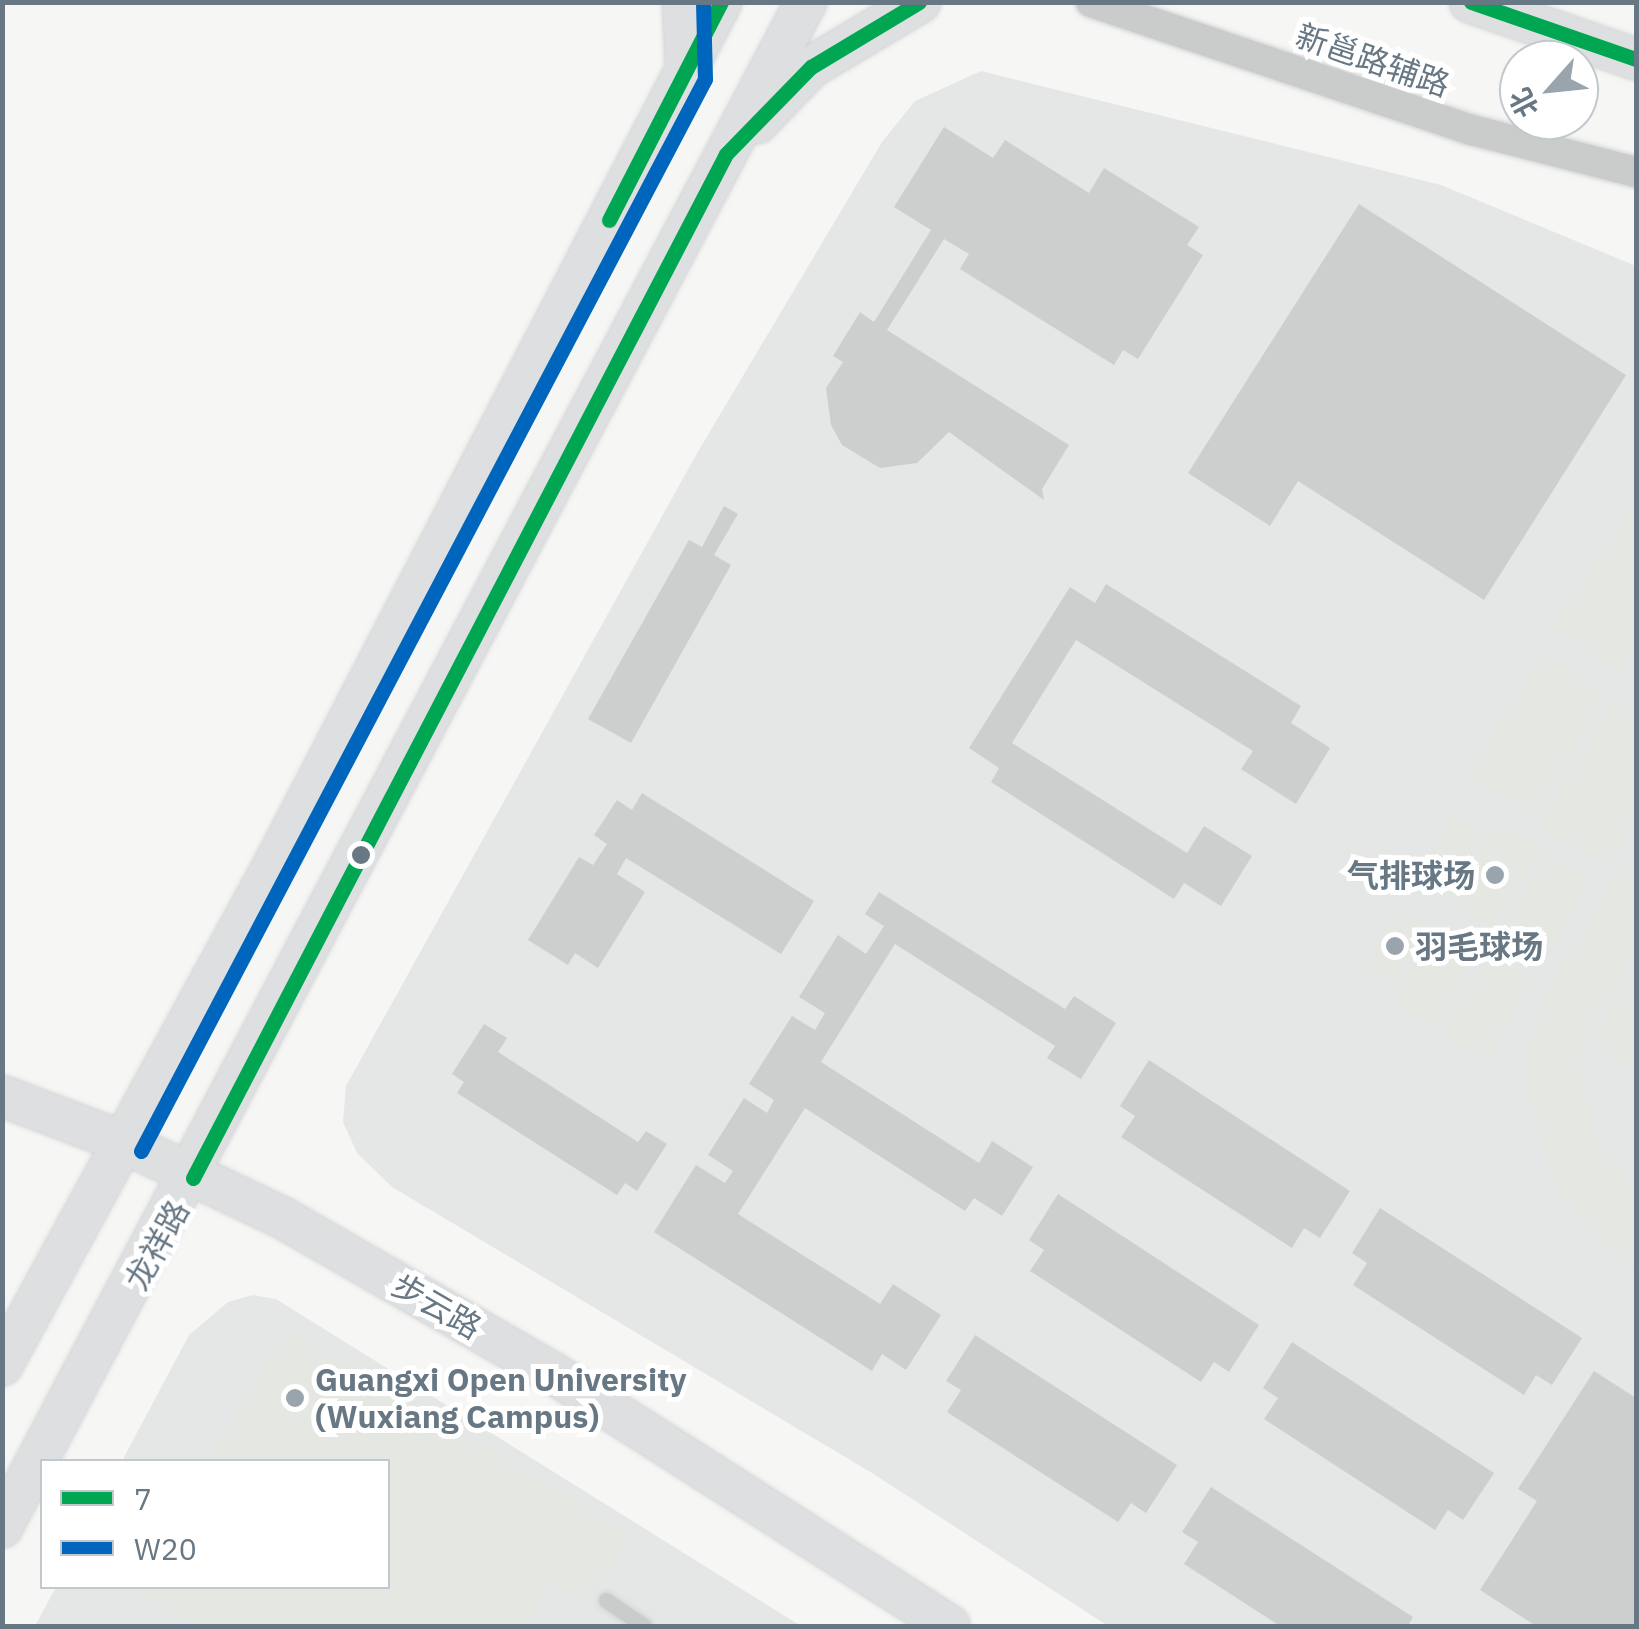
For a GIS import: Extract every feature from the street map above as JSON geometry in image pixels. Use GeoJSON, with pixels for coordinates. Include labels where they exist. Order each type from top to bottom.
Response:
{"type":"FeatureCollection","features":[{"type":"Feature","properties":{"kind":"main road"},"geometry":{"type":"LineString","coordinates":[[684,2],[686,70]]}},
{"type":"Feature","properties":{"kind":"main road"},"geometry":{"type":"LineString","coordinates":[[2,1365],[721,2]]}},
{"type":"Feature","properties":{"kind":"main road","name":"龙祥路"},"geometry":{"type":"LineString","coordinates":[[2,1527],[193,1178],[806,2]]}},
{"type":"Feature","properties":{"kind":"main road"},"geometry":{"type":"LineString","coordinates":[[726,154],[811,67],[920,2]]}},
{"type":"Feature","properties":{"kind":"main road"},"geometry":{"type":"LineString","coordinates":[[1470,2],[1636,59]]}},
{"type":"Feature","properties":{"kind":"main road","name":"步云路"},"geometry":{"type":"LineString","coordinates":[[2,1096],[123,1142],[282,1218],[552,1372],[949,1626]]}},
{"type":"Feature","properties":{"kind":"street","name":"新邕路辅路"},"geometry":{"type":"LineString","coordinates":[[1091,2],[1472,130],[1636,172]]}},
{"type":"Feature","properties":{"kind":"lane"},"geometry":{"type":"LineString","coordinates":[[606,1600],[644,1626]]}},
{"type":"Feature","properties":{"kind":"shaded area"},"geometry":{"type":"Polygon","coordinates":[[[981,71],[1441,185],[1636,266],[1636,1626],[1108,1626],[872,1473],[392,1187],[357,1153],[343,1122],[346,1086],[696,455],[882,142],[915,101],[981,71]]]}},
{"type":"Feature","properties":{"kind":"shaded area"},"geometry":{"type":"Polygon","coordinates":[[[1630,507],[1636,511],[1636,643],[1619,669],[1553,627],[1630,507]]]}},
{"type":"Feature","properties":{"kind":"shaded area"},"geometry":{"type":"Polygon","coordinates":[[[1541,655],[1607,696],[1532,817],[1466,775],[1541,655]]]}},
{"type":"Feature","properties":{"kind":"shaded area"},"geometry":{"type":"Polygon","coordinates":[[[1615,702],[1636,716],[1636,815],[1605,865],[1538,823],[1615,702]]]}},
{"type":"Feature","properties":{"kind":"shaded area"},"geometry":{"type":"Polygon","coordinates":[[[1452,814],[1480,833],[1445,885],[1417,866],[1452,814]]]}},
{"type":"Feature","properties":{"kind":"shaded area","name":"气排球场"},"geometry":{"type":"Polygon","coordinates":[[[1497,822],[1541,850],[1492,928],[1448,901],[1497,822]]]}},
{"type":"Feature","properties":{"kind":"shaded area"},"geometry":{"type":"Polygon","coordinates":[[[1636,842],[1636,951],[1586,1032],[1581,1056],[1592,1131],[1636,1195],[1636,1272],[1599,1242],[1551,1176],[1524,1074],[1542,997],[1636,842]]]}},
{"type":"Feature","properties":{"kind":"shaded area"},"geometry":{"type":"Polygon","coordinates":[[[1547,855],[1591,883],[1542,961],[1498,934],[1547,855]]]}},
{"type":"Feature","properties":{"kind":"shaded area","name":"羽毛球场"},"geometry":{"type":"Polygon","coordinates":[[[1398,910],[1427,929],[1392,983],[1363,964],[1398,910]]]}},
{"type":"Feature","properties":{"kind":"shaded area"},"geometry":{"type":"Polygon","coordinates":[[[1441,921],[1486,948],[1438,1027],[1393,1001],[1441,921]]]}},
{"type":"Feature","properties":{"kind":"shaded area"},"geometry":{"type":"Polygon","coordinates":[[[1491,953],[1535,981],[1486,1059],[1442,1032],[1491,953]]]}},
{"type":"Feature","properties":{"kind":"shaded area"},"geometry":{"type":"Polygon","coordinates":[[[1636,968],[1636,1072],[1590,1042],[1636,968]]]}},
{"type":"Feature","properties":{"kind":"shaded area","name":"Guangxi Open University (Wuxiang Campus)"},"geometry":{"type":"Polygon","coordinates":[[[253,1295],[276,1299],[801,1626],[35,1626],[55,1589],[390,1589],[390,1459],[123,1459],[189,1335],[228,1302],[253,1295]]]}},
{"type":"Feature","properties":{"kind":"shaded area"},"geometry":{"type":"Polygon","coordinates":[[[285,1332],[633,1535],[589,1601],[552,1581],[522,1626],[188,1626],[136,1589],[390,1589],[390,1459],[208,1459],[285,1332]]]}},
{"type":"Feature","properties":{"kind":"building"},"geometry":{"type":"Polygon","coordinates":[[[944,127],[993,158],[1005,140],[1089,193],[1104,168],[1199,227],[1187,245],[1203,255],[1138,359],[1123,350],[1114,365],[960,269],[969,254],[944,239],[887,330],[1069,445],[1042,489],[1044,500],[949,432],[917,463],[880,468],[842,445],[831,425],[826,388],[843,362],[833,356],[860,312],[874,322],[931,230],[894,207],[944,127]]]}},
{"type":"Feature","properties":{"kind":"building"},"geometry":{"type":"Polygon","coordinates":[[[1359,204],[1626,375],[1484,600],[1298,481],[1270,526],[1188,473],[1359,204]]]}},
{"type":"Feature","properties":{"kind":"building"},"geometry":{"type":"Polygon","coordinates":[[[724,506],[738,514],[714,555],[731,565],[631,743],[588,719],[689,540],[702,547],[724,506]]]}},
{"type":"Feature","properties":{"kind":"building"},"geometry":{"type":"Polygon","coordinates":[[[1106,584],[1301,706],[1291,723],[1330,748],[1296,804],[1241,769],[1253,751],[1076,640],[1012,743],[1187,853],[1204,826],[1252,856],[1221,906],[1184,883],[1174,899],[991,782],[999,768],[969,748],[1070,587],[1095,603],[1106,584]]]}},
{"type":"Feature","properties":{"kind":"building"},"geometry":{"type":"Polygon","coordinates":[[[642,793],[814,901],[781,954],[626,858],[617,874],[645,892],[598,968],[575,953],[568,965],[528,940],[579,857],[593,865],[607,844],[594,835],[617,800],[632,810],[642,793]]]}},
{"type":"Feature","properties":{"kind":"building"},"geometry":{"type":"Polygon","coordinates":[[[879,892],[1065,1009],[1074,996],[1116,1023],[1081,1079],[1047,1058],[1055,1046],[895,944],[821,1062],[979,1163],[992,1141],[1033,1167],[1002,1216],[974,1198],[965,1211],[805,1108],[738,1214],[880,1304],[893,1284],[941,1315],[906,1370],[882,1354],[872,1371],[654,1232],[696,1165],[725,1183],[733,1171],[708,1155],[744,1098],[767,1113],[774,1100],[749,1084],[792,1016],[815,1030],[825,1013],[799,997],[838,935],[866,954],[884,926],[865,914],[879,892]]]}},
{"type":"Feature","properties":{"kind":"building"},"geometry":{"type":"Polygon","coordinates":[[[484,1024],[507,1038],[498,1052],[638,1142],[646,1131],[667,1144],[637,1191],[625,1183],[617,1195],[457,1093],[464,1082],[452,1074],[484,1024]]]}},
{"type":"Feature","properties":{"kind":"building"},"geometry":{"type":"Polygon","coordinates":[[[1149,1060],[1350,1191],[1320,1238],[1304,1228],[1292,1248],[1121,1137],[1135,1116],[1120,1106],[1149,1060]]]}},
{"type":"Feature","properties":{"kind":"building"},"geometry":{"type":"Polygon","coordinates":[[[1058,1194],[1259,1325],[1229,1372],[1214,1362],[1201,1382],[1030,1271],[1044,1250],[1029,1240],[1058,1194]]]}},
{"type":"Feature","properties":{"kind":"building"},"geometry":{"type":"Polygon","coordinates":[[[1380,1208],[1582,1338],[1552,1385],[1536,1375],[1524,1395],[1353,1285],[1367,1263],[1352,1253],[1380,1208]]]}},
{"type":"Feature","properties":{"kind":"building"},"geometry":{"type":"Polygon","coordinates":[[[975,1335],[1177,1465],[1146,1513],[1131,1503],[1118,1522],[947,1412],[961,1390],[946,1381],[975,1335]]]}},
{"type":"Feature","properties":{"kind":"building"},"geometry":{"type":"Polygon","coordinates":[[[1292,1342],[1494,1473],[1463,1520],[1448,1510],[1435,1530],[1264,1419],[1278,1398],[1263,1388],[1292,1342]]]}},
{"type":"Feature","properties":{"kind":"building"},"geometry":{"type":"Polygon","coordinates":[[[1594,1371],[1636,1398],[1636,1626],[1536,1626],[1480,1590],[1537,1501],[1518,1489],[1594,1371]]]}},
{"type":"Feature","properties":{"kind":"building"},"geometry":{"type":"Polygon","coordinates":[[[1211,1487],[1413,1617],[1408,1626],[1280,1626],[1184,1564],[1198,1542],[1182,1532],[1211,1487]]]}},
{"type":"Feature","properties":{"kind":"transit line","name":"W20"},"geometry":{"type":"LineString","coordinates":[[141,1151],[705,79],[703,2]]}},
{"type":"Feature","properties":{"kind":"transit line","name":"7"},"geometry":{"type":"LineString","coordinates":[[609,220],[721,2]]}},
{"type":"Feature","properties":{"kind":"transit line","name":"7"},"geometry":{"type":"LineString","coordinates":[[193,1178],[726,154],[811,67],[919,2]]}},
{"type":"Feature","properties":{"kind":"transit line","name":"7"},"geometry":{"type":"LineString","coordinates":[[1471,2],[1636,59]]}},
{"type":"Feature","properties":{"kind":"place","name":"气排球场"},"geometry":{"type":"Point","coordinates":[1495,875]}},
{"type":"Feature","properties":{"kind":"place","name":"羽毛球场"},"geometry":{"type":"Point","coordinates":[1395,946]}},
{"type":"Feature","properties":{"kind":"place","name":"Guangxi Open University (Wuxiang Campus)"},"geometry":{"type":"Point","coordinates":[295,1398]}}]}
